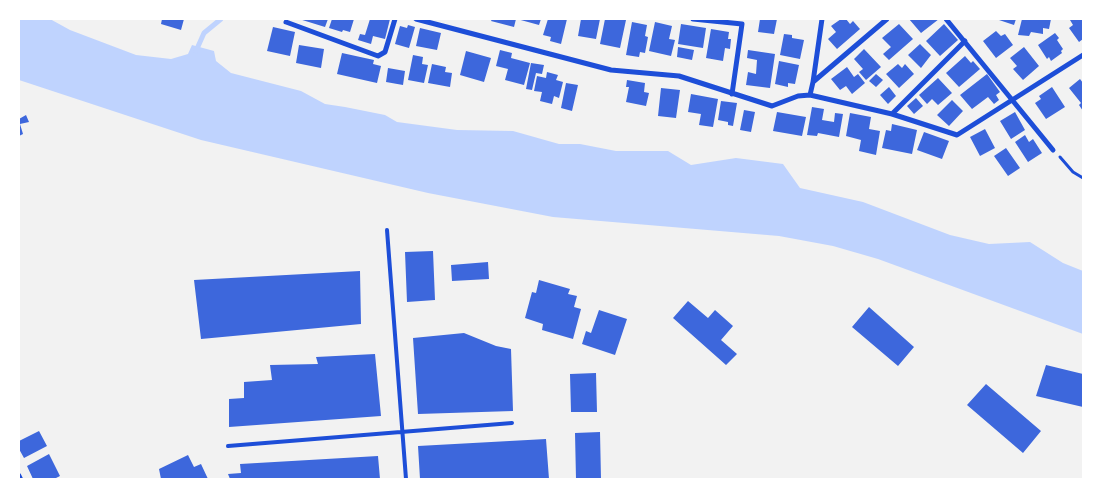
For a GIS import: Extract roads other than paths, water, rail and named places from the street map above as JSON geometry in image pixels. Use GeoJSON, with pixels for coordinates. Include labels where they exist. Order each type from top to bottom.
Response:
{"type":"FeatureCollection","features":[{"type":"Feature","properties":{"kind":"street"},"geometry":{"type":"LineString","coordinates":[[286,22],[378,56],[385,52],[395,19]]}},
{"type":"Feature","properties":{"kind":"street"},"geometry":{"type":"LineString","coordinates":[[416,19],[611,70],[679,76],[772,106],[798,96],[810,95],[892,114],[957,135],[1083,55]]}},
{"type":"Feature","properties":{"kind":"street"},"geometry":{"type":"LineString","coordinates":[[693,19],[742,24],[732,94]]}},
{"type":"Feature","properties":{"kind":"street"},"geometry":{"type":"LineString","coordinates":[[810,95],[822,19]]}},
{"type":"Feature","properties":{"kind":"street"},"geometry":{"type":"LineString","coordinates":[[813,82],[887,19]]}},
{"type":"Feature","properties":{"kind":"street"},"geometry":{"type":"LineString","coordinates":[[946,19],[1053,150]]}},
{"type":"Feature","properties":{"kind":"street"},"geometry":{"type":"LineString","coordinates":[[892,114],[965,41]]}},
{"type":"Feature","properties":{"kind":"lane"},"geometry":{"type":"LineString","coordinates":[[387,230],[406,479]]}},
{"type":"Feature","properties":{"kind":"lane"},"geometry":{"type":"LineString","coordinates":[[228,446],[512,423]]}},
{"type":"Feature","properties":{"kind":"lane"},"geometry":{"type":"LineString","coordinates":[[19,474],[21,479]]}},
{"type":"Feature","properties":{"kind":"water"},"geometry":{"type":"Polygon","coordinates":[[[19,19],[50,19],[70,30],[136,55],[171,59],[188,54],[192,45],[214,51],[216,61],[231,73],[301,91],[325,104],[385,115],[397,122],[457,130],[513,131],[559,144],[580,144],[616,151],[668,151],[691,165],[736,158],[783,164],[800,188],[863,202],[950,235],[989,244],[1030,242],[1063,263],[1083,271],[1083,334],[878,259],[833,246],[779,236],[553,217],[428,193],[201,140],[19,80],[19,19]]]}},
{"type":"Feature","properties":{"kind":"waterway"},"geometry":{"type":"LineString","coordinates":[[196,51],[204,33],[221,19]]}}]}
